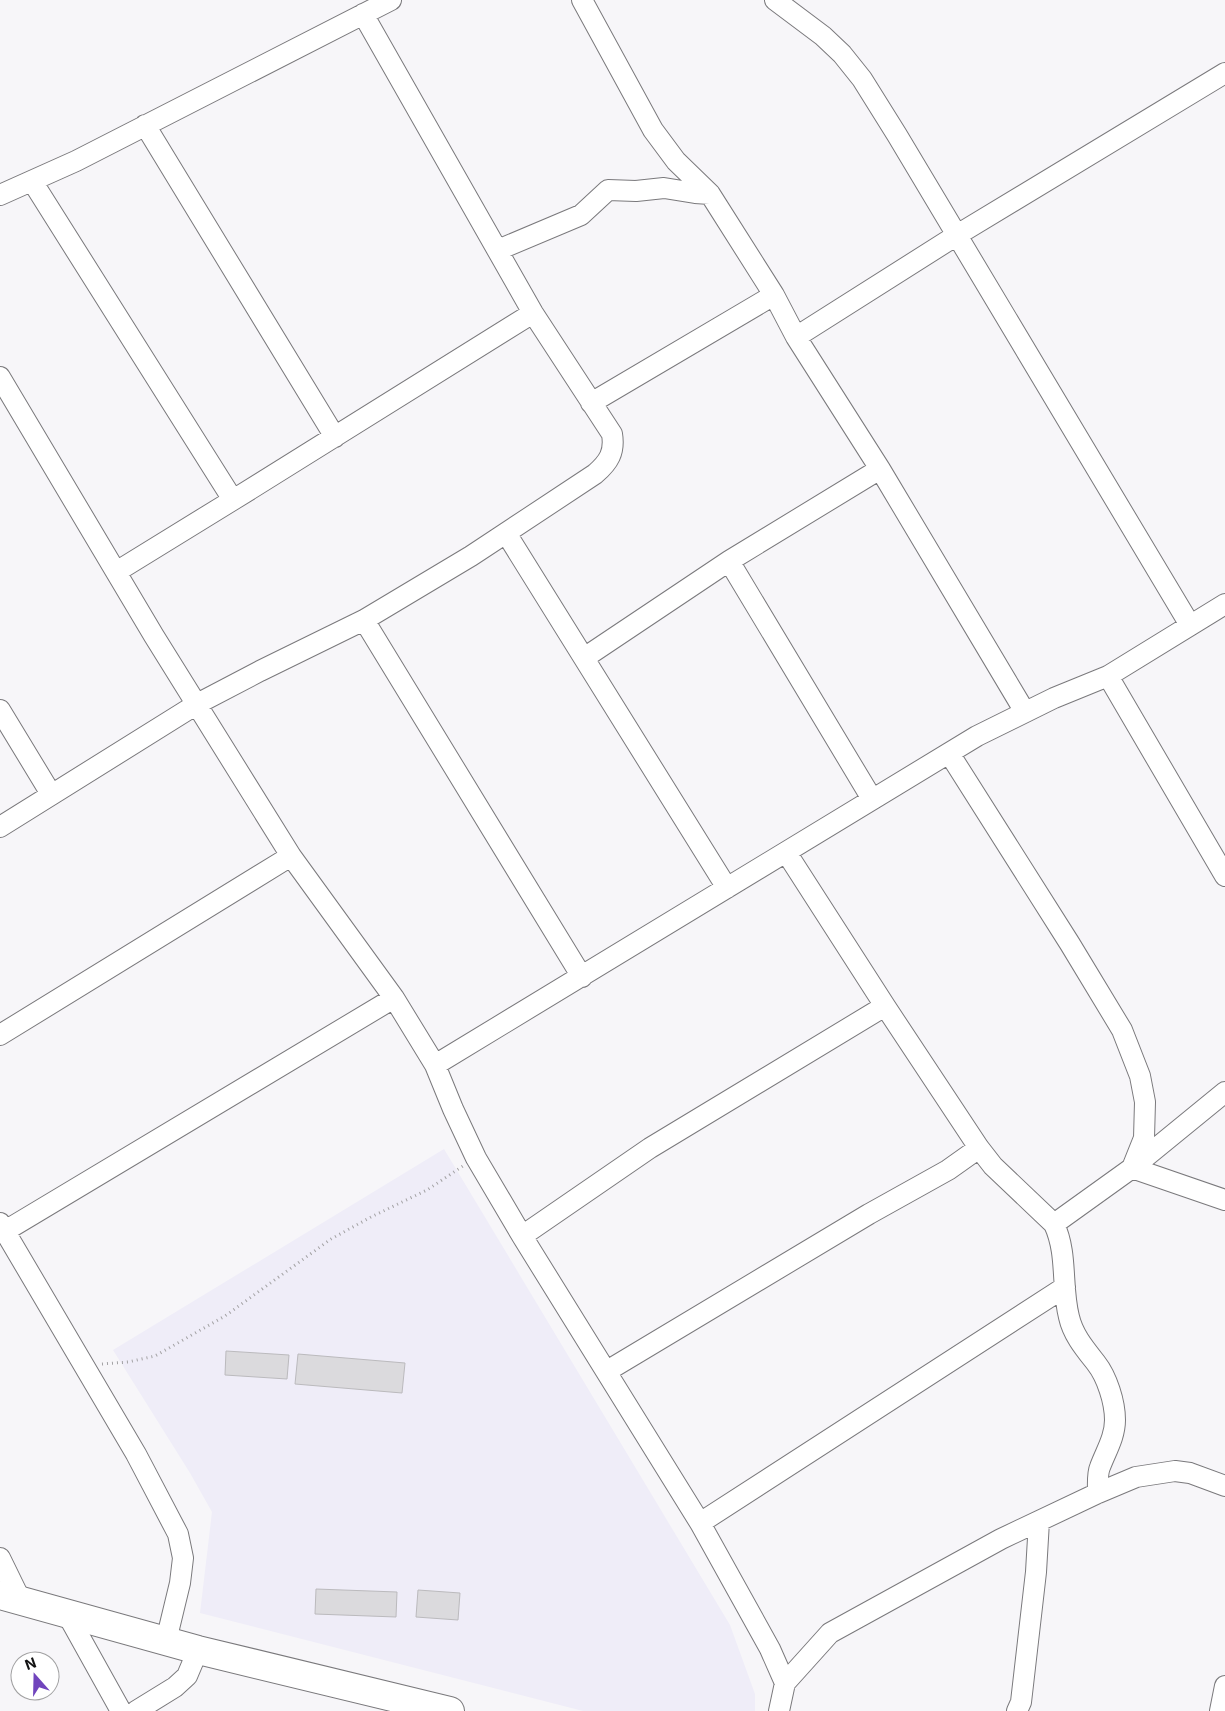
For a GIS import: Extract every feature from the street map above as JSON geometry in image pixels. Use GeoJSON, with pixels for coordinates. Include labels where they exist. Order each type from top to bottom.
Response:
{"type":"FeatureCollection","features":[{"type":"Feature","properties":{"kind":"street"},"geometry":{"type":"LineString","coordinates":[[0,195],[145,125],[391,0]]}},
{"type":"Feature","properties":{"kind":"street"},"geometry":{"type":"LineString","coordinates":[[582,0],[653,130],[676,161],[710,194],[774,295],[796,337],[880,469],[1025,712]]}},
{"type":"Feature","properties":{"kind":"street"},"geometry":{"type":"LineString","coordinates":[[775,0],[823,36],[842,54],[862,79],[1190,625]]}},
{"type":"Feature","properties":{"kind":"street"},"geometry":{"type":"LineString","coordinates":[[0,827],[197,704],[364,620],[471,556],[596,474],[605,465],[614,444],[612,434],[533,313],[363,14]]}},
{"type":"Feature","properties":{"kind":"street"},"geometry":{"type":"LineString","coordinates":[[796,337],[957,235],[1225,72]]}},
{"type":"Feature","properties":{"kind":"street"},"geometry":{"type":"LineString","coordinates":[[145,125],[335,437]]}},
{"type":"Feature","properties":{"kind":"street"},"geometry":{"type":"LineString","coordinates":[[32,181],[233,500]]}},
{"type":"Feature","properties":{"kind":"street"},"geometry":{"type":"LineString","coordinates":[[498,250],[581,215],[608,190],[636,191],[664,188],[710,194]]}},
{"type":"Feature","properties":{"kind":"street"},"geometry":{"type":"LineString","coordinates":[[591,403],[774,295]]}},
{"type":"Feature","properties":{"kind":"street"},"geometry":{"type":"LineString","coordinates":[[116,572],[533,313]]}},
{"type":"Feature","properties":{"kind":"street"},"geometry":{"type":"LineString","coordinates":[[0,377],[154,636],[291,856],[394,998],[435,1065],[453,1110],[476,1158],[522,1236],[700,1522],[770,1649],[786,1683]]}},
{"type":"Feature","properties":{"kind":"street"},"geometry":{"type":"LineString","coordinates":[[584,658],[729,561],[880,469]]}},
{"type":"Feature","properties":{"kind":"street"},"geometry":{"type":"LineString","coordinates":[[506,533],[727,888]]}},
{"type":"Feature","properties":{"kind":"street"},"geometry":{"type":"LineString","coordinates":[[729,561],[872,799]]}},
{"type":"Feature","properties":{"kind":"street"},"geometry":{"type":"LineString","coordinates":[[435,1065],[977,736],[1054,698],[1108,676],[1225,604]]}},
{"type":"Feature","properties":{"kind":"street"},"geometry":{"type":"LineString","coordinates":[[364,620],[582,977]]}},
{"type":"Feature","properties":{"kind":"street"},"geometry":{"type":"LineString","coordinates":[[1108,676],[1225,876]]}},
{"type":"Feature","properties":{"kind":"street"},"geometry":{"type":"LineString","coordinates":[[0,710],[51,794]]}},
{"type":"Feature","properties":{"kind":"street"},"geometry":{"type":"LineString","coordinates":[[949,753],[1122,1030],[1140,1076],[1145,1102],[1144,1138],[1132,1168]]}},
{"type":"Feature","properties":{"kind":"street"},"geometry":{"type":"LineString","coordinates":[[786,852],[979,1148],[993,1166],[1054,1224],[1060,1236],[1063,1250],[1064,1287],[1072,1328],[1097,1364],[1105,1380],[1113,1405],[1115,1421],[1105,1456],[1099,1468],[1098,1493]]}},
{"type":"Feature","properties":{"kind":"street"},"geometry":{"type":"LineString","coordinates":[[0,1035],[291,856]]}},
{"type":"Feature","properties":{"kind":"street"},"geometry":{"type":"LineString","coordinates":[[166,1641],[180,1583],[183,1558],[178,1534],[136,1454],[2,1227],[394,998]]}},
{"type":"Feature","properties":{"kind":"street"},"geometry":{"type":"LineString","coordinates":[[522,1236],[650,1148],[885,1006]]}},
{"type":"Feature","properties":{"kind":"street"},"geometry":{"type":"LineString","coordinates":[[1054,1224],[1132,1168],[1225,1092]]}},
{"type":"Feature","properties":{"kind":"street"},"geometry":{"type":"LineString","coordinates":[[607,1370],[870,1214],[948,1170],[979,1148]]}},
{"type":"Feature","properties":{"kind":"street"},"geometry":{"type":"LineString","coordinates":[[1132,1168],[1225,1200]]}},
{"type":"Feature","properties":{"kind":"street"},"geometry":{"type":"LineString","coordinates":[[700,1522],[1064,1287]]}},
{"type":"Feature","properties":{"kind":"street"},"geometry":{"type":"LineString","coordinates":[[779,1711],[786,1683],[830,1633],[1001,1539],[1136,1477],[1176,1471],[1190,1473],[1225,1486]]}},
{"type":"Feature","properties":{"kind":"street"},"geometry":{"type":"LineString","coordinates":[[1017,1711],[1021,1702],[1036,1572],[1039,1521]]}},
{"type":"Feature","properties":{"kind":"street"},"geometry":{"type":"LineString","coordinates":[[0,1558],[11,1598],[198,1650],[450,1711]]}},
{"type":"Feature","properties":{"kind":"street"},"geometry":{"type":"LineString","coordinates":[[67,1614],[121,1711]]}},
{"type":"Feature","properties":{"kind":"street"},"geometry":{"type":"LineString","coordinates":[[136,1711],[175,1687],[186,1676],[198,1650]]}},
{"type":"Feature","properties":{"kind":"street"},"geometry":{"type":"LineString","coordinates":[[1220,1711],[1225,1686]]}},
{"type":"Feature","properties":{"kind":"path"},"geometry":{"type":"LineString","coordinates":[[84,1365],[128,1362],[154,1356],[225,1316],[331,1239],[370,1217],[427,1190],[476,1158]]}},
{"type":"Feature","properties":{"kind":"shaded area"},"geometry":{"type":"Polygon","coordinates":[[[444,1149],[730,1625],[755,1694],[755,1711],[583,1711],[200,1613],[212,1512],[190,1473],[113,1350],[444,1149]]]}},
{"type":"Feature","properties":{"kind":"building"},"geometry":{"type":"Polygon","coordinates":[[[226,1351],[289,1355],[287,1379],[225,1375],[226,1351]]]}},
{"type":"Feature","properties":{"kind":"building"},"geometry":{"type":"Polygon","coordinates":[[[298,1354],[405,1363],[402,1393],[295,1384],[298,1354]]]}},
{"type":"Feature","properties":{"kind":"building"},"geometry":{"type":"Polygon","coordinates":[[[316,1589],[397,1592],[396,1617],[315,1614],[316,1589]]]}},
{"type":"Feature","properties":{"kind":"building"},"geometry":{"type":"Polygon","coordinates":[[[418,1590],[460,1593],[458,1620],[416,1617],[418,1590]]]}}]}
